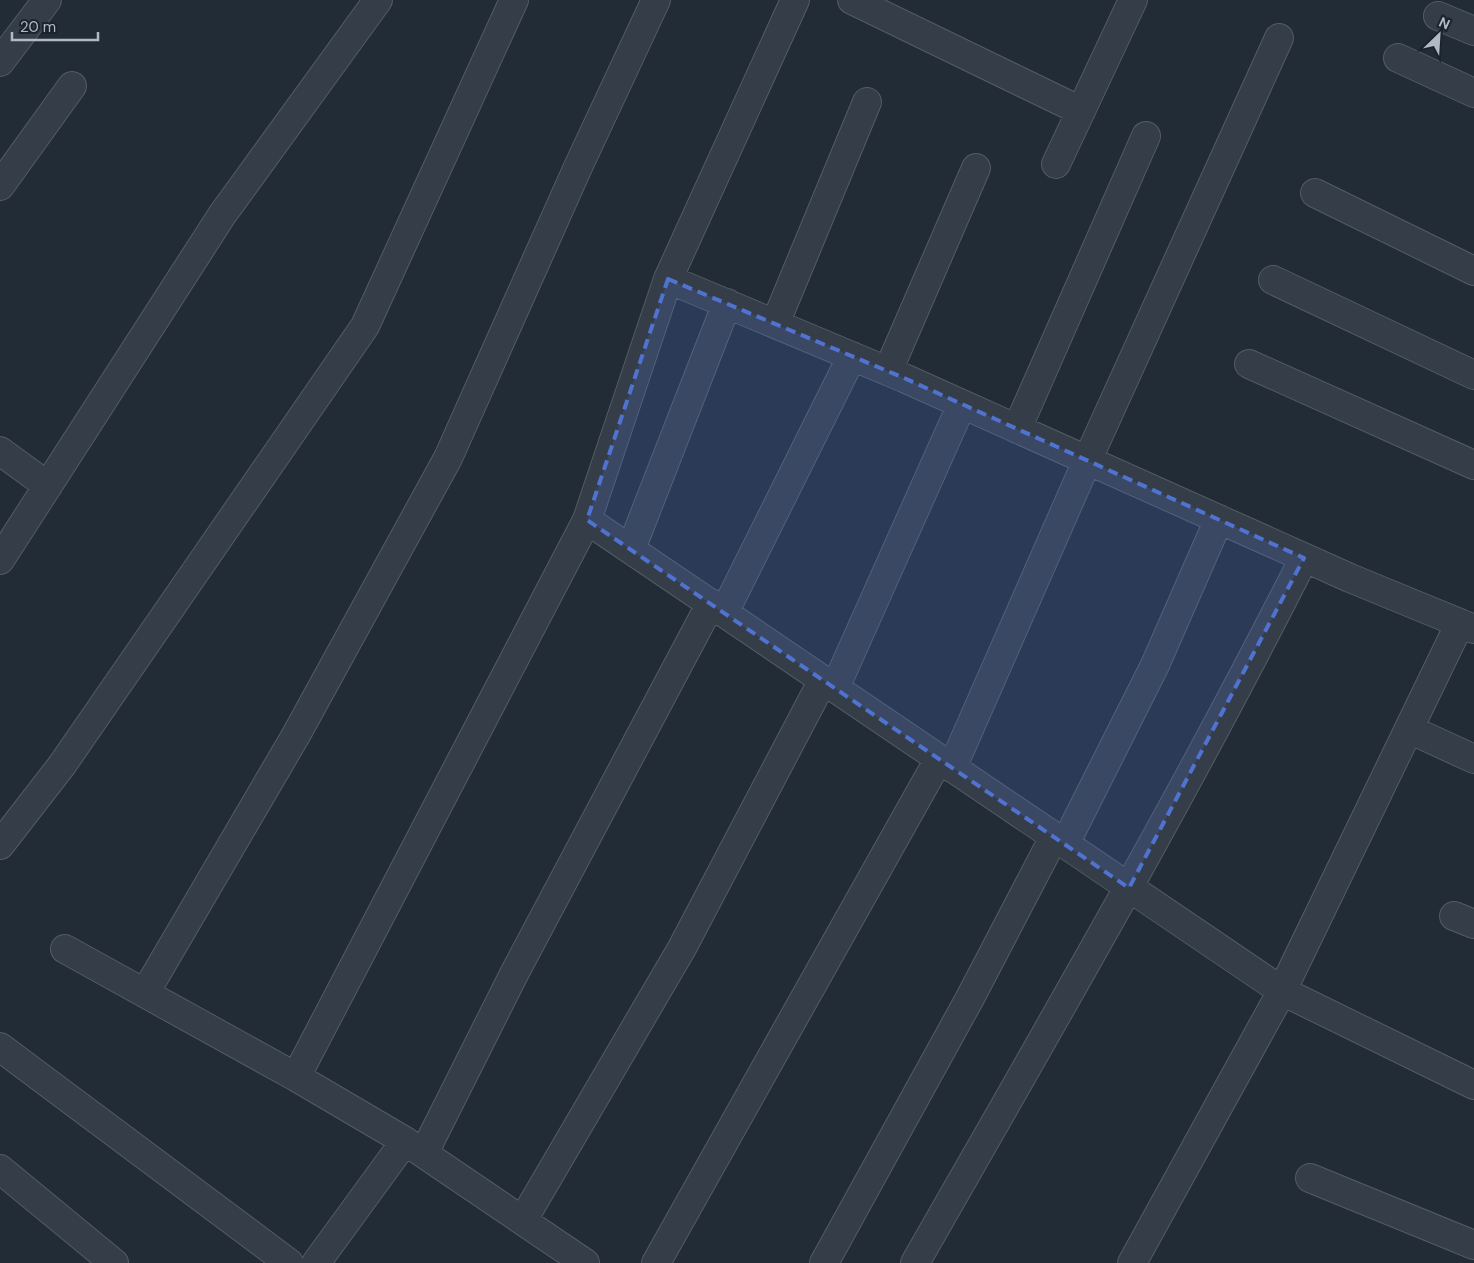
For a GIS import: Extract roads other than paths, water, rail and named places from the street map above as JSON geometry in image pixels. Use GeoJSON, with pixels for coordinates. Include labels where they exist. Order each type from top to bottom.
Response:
{"type":"FeatureCollection","features":[{"type":"Feature","properties":{"kind":"street"},"geometry":{"type":"LineString","coordinates":[[0,62],[47,0]]}},
{"type":"Feature","properties":{"kind":"street"},"geometry":{"type":"LineString","coordinates":[[0,560],[222,215],[378,0]]}},
{"type":"Feature","properties":{"kind":"street"},"geometry":{"type":"LineString","coordinates":[[0,845],[62,765],[364,326],[514,0]]}},
{"type":"Feature","properties":{"kind":"street"},"geometry":{"type":"LineString","coordinates":[[145,993],[296,735],[448,458],[578,167],[656,0]]}},
{"type":"Feature","properties":{"kind":"street"},"geometry":{"type":"LineString","coordinates":[[296,1077],[587,520],[668,279],[794,0]]}},
{"type":"Feature","properties":{"kind":"street"},"geometry":{"type":"LineString","coordinates":[[852,0],[1081,111]]}},
{"type":"Feature","properties":{"kind":"street"},"geometry":{"type":"LineString","coordinates":[[1056,164],[1133,0]]}},
{"type":"Feature","properties":{"kind":"street"},"geometry":{"type":"LineString","coordinates":[[1438,16],[1474,31]]}},
{"type":"Feature","properties":{"kind":"street"},"geometry":{"type":"LineString","coordinates":[[656,1263],[946,763],[1087,460],[1279,38]]}},
{"type":"Feature","properties":{"kind":"street"},"geometry":{"type":"LineString","coordinates":[[1398,58],[1474,93]]}},
{"type":"Feature","properties":{"kind":"street"},"geometry":{"type":"LineString","coordinates":[[0,186],[72,86]]}},
{"type":"Feature","properties":{"kind":"street"},"geometry":{"type":"LineString","coordinates":[[775,324],[867,102]]}},
{"type":"Feature","properties":{"kind":"street"},"geometry":{"type":"LineString","coordinates":[[1017,429],[1146,136]]}},
{"type":"Feature","properties":{"kind":"street"},"geometry":{"type":"LineString","coordinates":[[888,371],[976,168]]}},
{"type":"Feature","properties":{"kind":"street"},"geometry":{"type":"LineString","coordinates":[[1314,193],[1474,271]]}},
{"type":"Feature","properties":{"kind":"street"},"geometry":{"type":"LineString","coordinates":[[668,279],[888,371],[1304,558],[1467,626],[1409,729],[1282,992],[1132,1263]]}},
{"type":"Feature","properties":{"kind":"street"},"geometry":{"type":"LineString","coordinates":[[1273,280],[1474,375]]}},
{"type":"Feature","properties":{"kind":"street"},"geometry":{"type":"LineString","coordinates":[[631,549],[727,303]]}},
{"type":"Feature","properties":{"kind":"street"},"geometry":{"type":"LineString","coordinates":[[316,1263],[415,1147],[515,972],[717,608],[852,356]]}},
{"type":"Feature","properties":{"kind":"street"},"geometry":{"type":"LineString","coordinates":[[1249,364],[1474,465]]}},
{"type":"Feature","properties":{"kind":"street"},"geometry":{"type":"LineString","coordinates":[[523,1220],[682,948],[829,684],[962,404]]}},
{"type":"Feature","properties":{"kind":"street"},"geometry":{"type":"LineString","coordinates":[[0,451],[48,486]]}},
{"type":"Feature","properties":{"kind":"street"},"geometry":{"type":"LineString","coordinates":[[824,1263],[1059,841],[1154,665],[1219,519]]}},
{"type":"Feature","properties":{"kind":"street"},"geometry":{"type":"LineString","coordinates":[[587,520],[1282,992],[1474,1085]]}},
{"type":"Feature","properties":{"kind":"street"},"geometry":{"type":"LineString","coordinates":[[915,1263],[1129,888],[1246,672],[1304,558]]}},
{"type":"Feature","properties":{"kind":"street"},"geometry":{"type":"LineString","coordinates":[[1409,729],[1474,759]]}},
{"type":"Feature","properties":{"kind":"street"},"geometry":{"type":"LineString","coordinates":[[65,949],[296,1077],[415,1147],[585,1263]]}},
{"type":"Feature","properties":{"kind":"street"},"geometry":{"type":"LineString","coordinates":[[0,1047],[289,1263]]}},
{"type":"Feature","properties":{"kind":"street"},"geometry":{"type":"LineString","coordinates":[[0,1169],[114,1263]]}},
{"type":"Feature","properties":{"kind":"street"},"geometry":{"type":"LineString","coordinates":[[1310,1178],[1474,1245]]}}]}
